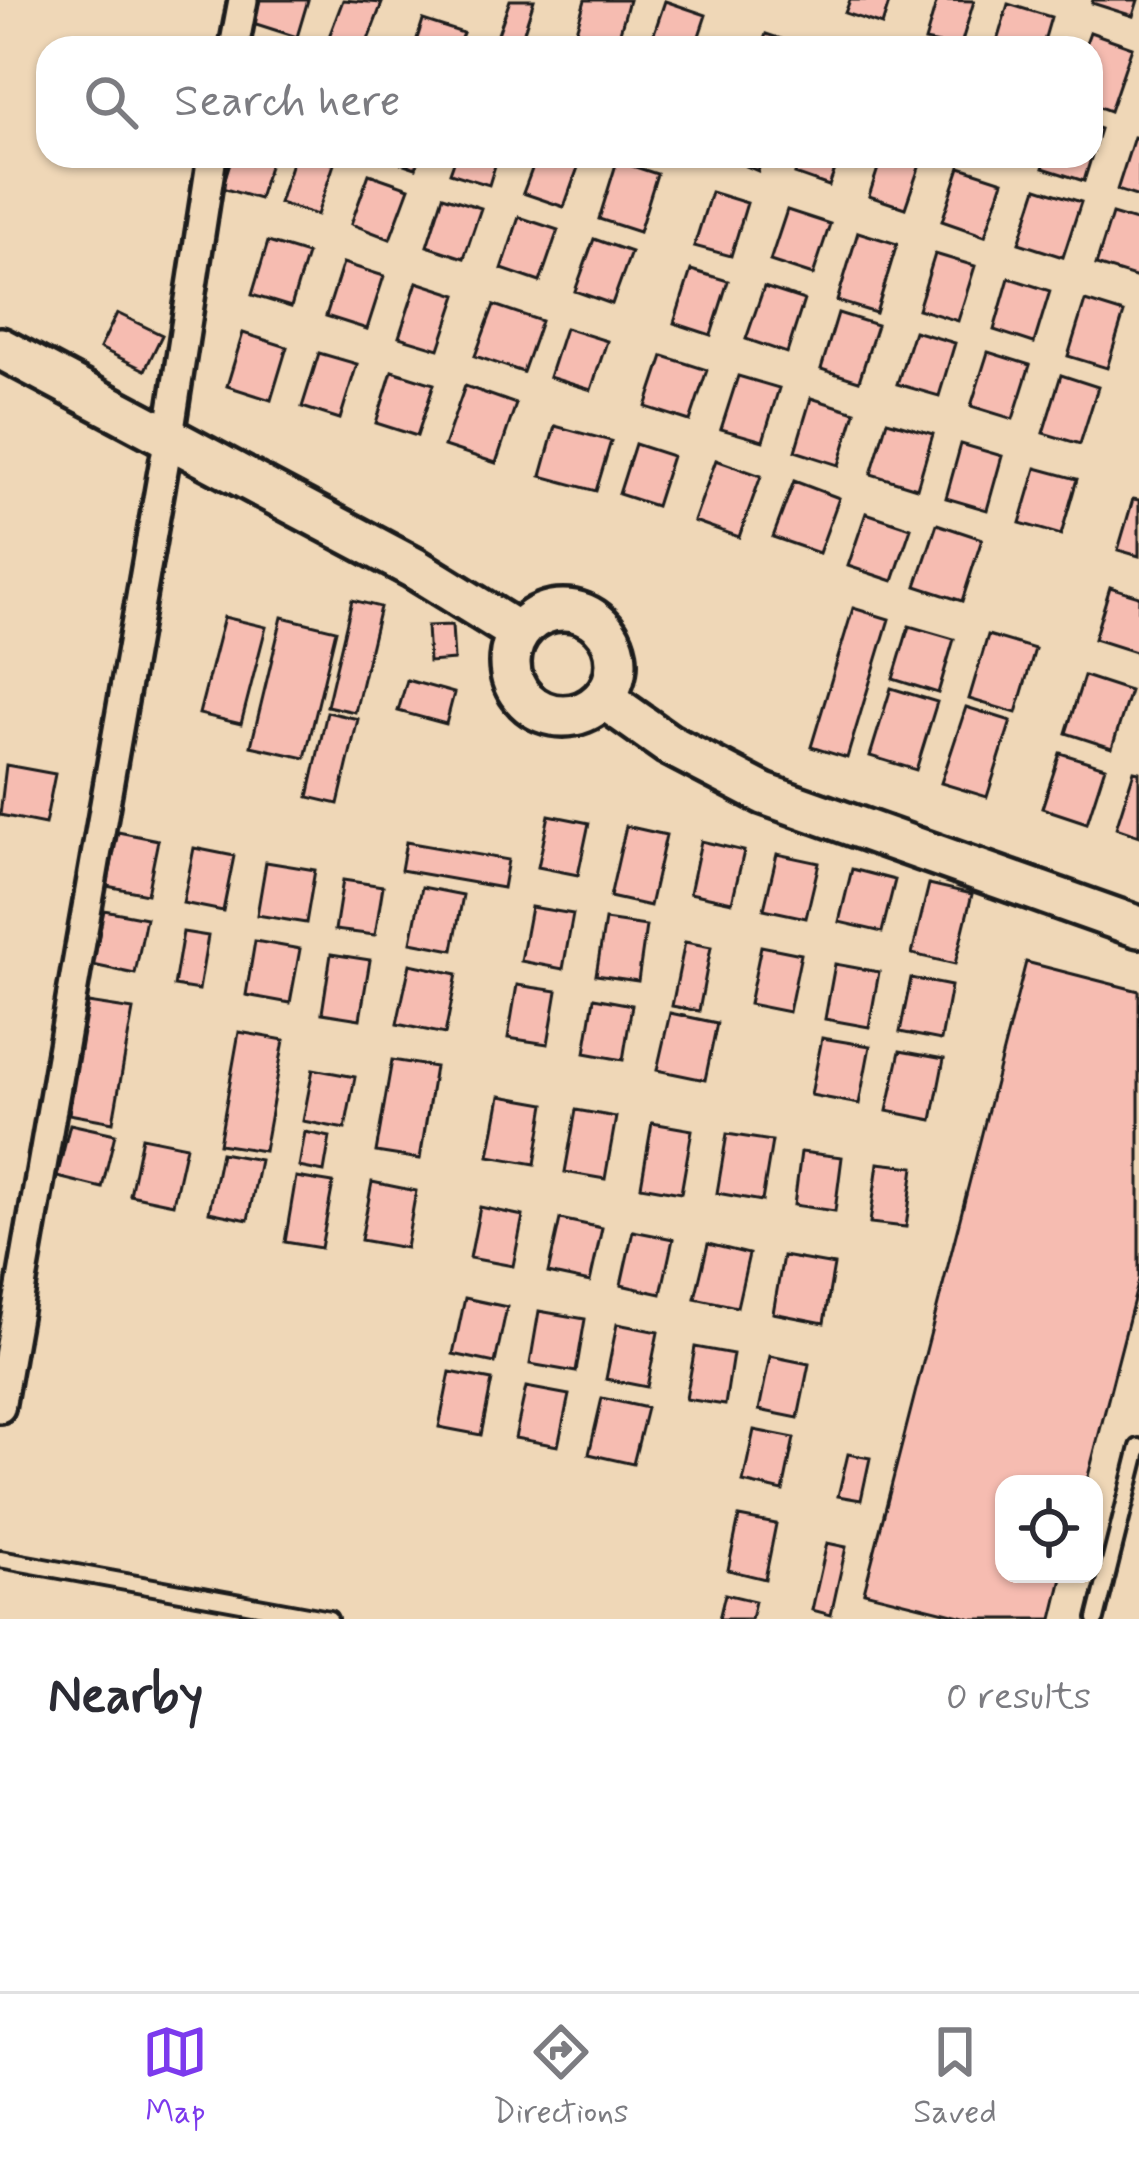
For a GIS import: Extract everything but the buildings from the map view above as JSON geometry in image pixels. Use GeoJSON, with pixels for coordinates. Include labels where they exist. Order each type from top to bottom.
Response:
{"type":"FeatureCollection","features":[{"type":"Feature","properties":{"kind":"street"},"geometry":{"type":"LineString","coordinates":[[236,36],[243,0]]}},
{"type":"Feature","properties":{"kind":"street"},"geometry":{"type":"LineString","coordinates":[[0,1408],[170,436],[210,168]]}},
{"type":"Feature","properties":{"kind":"street"},"geometry":{"type":"LineString","coordinates":[[0,348],[414,568],[519,633]]}},
{"type":"Feature","properties":{"kind":"street"},"geometry":{"type":"LineString","coordinates":[[557,610],[580,612],[599,623],[611,640],[616,660],[614,680],[603,698],[570,716],[551,715],[534,707],[520,694],[512,677],[511,654],[519,633],[535,617],[557,610]]}},
{"type":"Feature","properties":{"kind":"street"},"geometry":{"type":"LineString","coordinates":[[603,698],[668,744],[764,794],[1139,927]]}},
{"type":"Feature","properties":{"kind":"lane"},"geometry":{"type":"LineString","coordinates":[[1096,1619],[1139,1447]]}},
{"type":"Feature","properties":{"kind":"lane"},"geometry":{"type":"LineString","coordinates":[[0,1559],[328,1619]]}}]}
